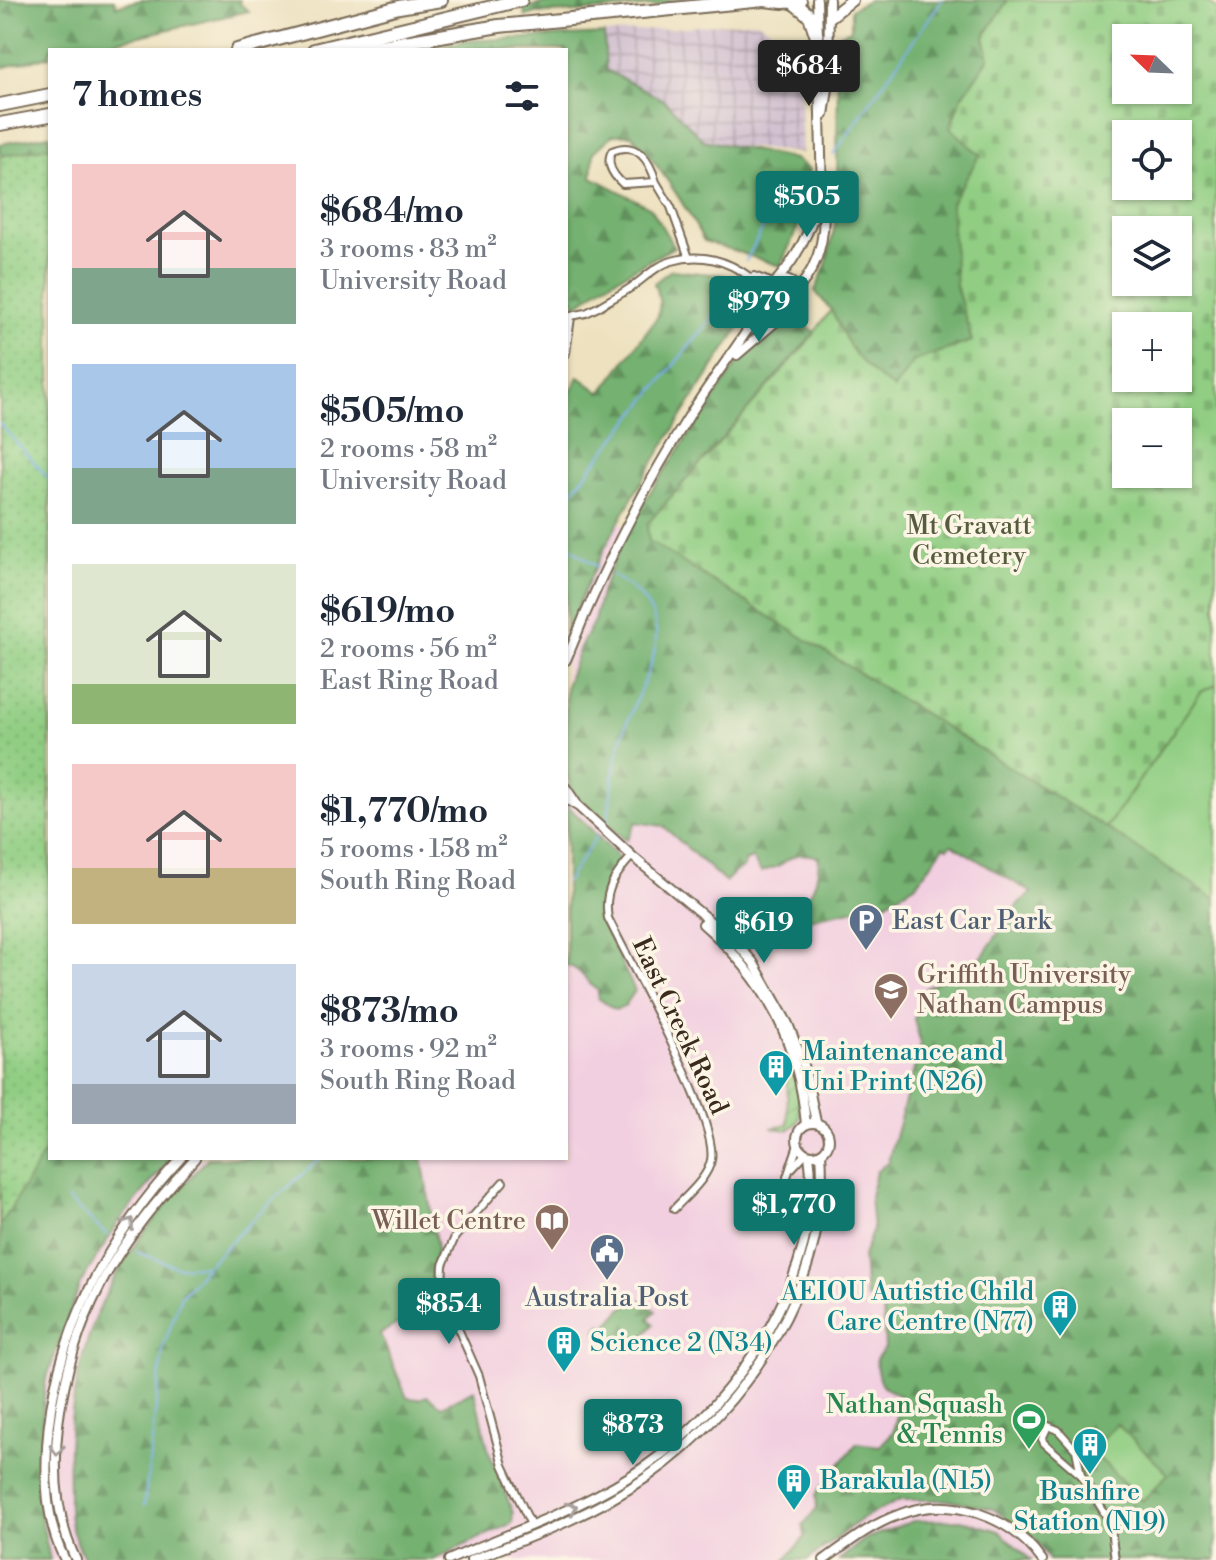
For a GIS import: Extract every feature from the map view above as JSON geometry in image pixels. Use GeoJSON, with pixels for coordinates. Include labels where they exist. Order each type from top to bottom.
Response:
{"type":"FeatureCollection","features":[{"type":"Feature","properties":{"kind":"highway"},"geometry":{"type":"LineString","coordinates":[[244,48],[404,3],[441,0]]}},
{"type":"Feature","properties":{"kind":"highway"},"geometry":{"type":"LineString","coordinates":[[322,48],[521,0]]}},
{"type":"Feature","properties":{"kind":"highway"},"geometry":{"type":"LineString","coordinates":[[370,48],[486,28],[764,0],[800,1],[810,16],[818,40]]}},
{"type":"Feature","properties":{"kind":"highway"},"geometry":{"type":"LineString","coordinates":[[0,105],[48,95]]}},
{"type":"Feature","properties":{"kind":"highway"},"geometry":{"type":"LineString","coordinates":[[0,124],[48,115]]}},
{"type":"Feature","properties":{"kind":"main road"},"geometry":{"type":"LineString","coordinates":[[830,17],[852,0]]}},
{"type":"Feature","properties":{"kind":"street"},"geometry":{"type":"LineString","coordinates":[[722,370],[798,304],[798,289],[813,266],[823,241],[826,218],[822,192],[817,0]]}},
{"type":"Feature","properties":{"kind":"street"},"geometry":{"type":"LineString","coordinates":[[821,131],[828,89],[829,0]]}},
{"type":"Feature","properties":{"kind":"street"},"geometry":{"type":"LineString","coordinates":[[656,182],[623,184],[610,168],[612,151],[625,148],[643,153],[651,164],[656,182],[671,207],[689,258]]}},
{"type":"Feature","properties":{"kind":"street"},"geometry":{"type":"LineString","coordinates":[[568,655],[622,529],[691,413],[722,370],[775,282],[791,264],[805,239],[822,192]]}},
{"type":"Feature","properties":{"kind":"street"},"geometry":{"type":"LineString","coordinates":[[569,317],[598,307],[663,265],[689,258],[710,258],[775,282],[792,281],[798,289]]}},
{"type":"Feature","properties":{"kind":"street"},"geometry":{"type":"LineString","coordinates":[[751,275],[767,295],[772,309],[788,312]]}},
{"type":"Feature","properties":{"kind":"street"},"geometry":{"type":"LineString","coordinates":[[568,791],[579,807]]}},
{"type":"Feature","properties":{"kind":"street"},"geometry":{"type":"LineString","coordinates":[[568,800],[579,807],[729,947],[767,995],[793,1056],[811,1123]]}},
{"type":"Feature","properties":{"kind":"street"},"geometry":{"type":"LineString","coordinates":[[632,856],[735,942],[761,975],[788,1024],[804,1065],[811,1123]]}},
{"type":"Feature","properties":{"kind":"street","name":"East Creek Road"},"geometry":{"type":"LineString","coordinates":[[632,856],[613,878],[609,888],[608,918],[696,1096],[711,1157],[706,1172],[674,1209]]}},
{"type":"Feature","properties":{"kind":"street"},"geometry":{"type":"LineString","coordinates":[[811,1123],[826,1128],[828,1146],[821,1153],[807,1154],[787,1177],[798,1145],[797,1134],[811,1123]]}},
{"type":"Feature","properties":{"kind":"street"},"geometry":{"type":"LineString","coordinates":[[449,1560],[598,1495],[647,1465],[687,1432],[740,1371],[759,1347],[780,1307],[805,1238],[810,1179],[807,1154],[798,1145]]}},
{"type":"Feature","properties":{"kind":"street"},"geometry":{"type":"LineString","coordinates":[[471,1560],[575,1518],[610,1500],[676,1454],[731,1399],[758,1366],[791,1305],[805,1269],[818,1207],[821,1153]]}},
{"type":"Feature","properties":{"kind":"street"},"geometry":{"type":"LineString","coordinates":[[65,1560],[51,1522],[47,1493],[48,1435],[70,1332],[94,1277],[116,1241],[179,1160]]}},
{"type":"Feature","properties":{"kind":"street"},"geometry":{"type":"LineString","coordinates":[[76,1560],[60,1515],[57,1481],[60,1386],[100,1287],[131,1237],[193,1160]]}},
{"type":"Feature","properties":{"kind":"street"},"geometry":{"type":"LineString","coordinates":[[503,1182],[455,1237],[443,1265],[442,1286],[479,1376],[503,1465],[531,1525]]}},
{"type":"Feature","properties":{"kind":"street"},"geometry":{"type":"LineString","coordinates":[[151,1194],[159,1201]]}},
{"type":"Feature","properties":{"kind":"street"},"geometry":{"type":"LineString","coordinates":[[1081,1475],[1076,1450],[1058,1430],[1048,1426],[1042,1439],[1081,1475],[1110,1522],[1115,1560]]}},
{"type":"Feature","properties":{"kind":"street"},"geometry":{"type":"LineString","coordinates":[[824,1560],[868,1529],[901,1513],[931,1508],[965,1510],[993,1517],[1023,1538],[1042,1560]]}},
{"type":"Feature","properties":{"kind":"shaded area"},"geometry":{"type":"Polygon","coordinates":[[[757,21],[798,49],[802,153],[705,143],[606,70],[604,34],[757,21]]]}},
{"type":"Feature","properties":{"kind":"shaded area","name":"Griffith University Nathan Campus"},"geometry":{"type":"Polygon","coordinates":[[[568,490],[1106,828],[1216,1560],[0,1560],[0,1226],[49,1160],[568,1160],[568,490]]]}},
{"type":"Feature","properties":{"kind":"green space"},"geometry":{"type":"Polygon","coordinates":[[[0,0],[114,0],[116,6],[141,0],[240,0],[239,3],[249,11],[87,48],[48,48],[48,56],[0,68],[0,0]]]}},
{"type":"Feature","properties":{"kind":"green space"},"geometry":{"type":"Polygon","coordinates":[[[559,0],[699,0],[579,12],[536,13],[525,17],[524,8],[559,0]]]}},
{"type":"Feature","properties":{"kind":"green space"},"geometry":{"type":"Polygon","coordinates":[[[868,0],[1008,0],[984,37],[989,58],[962,97],[950,127],[980,155],[956,285],[972,341],[914,361],[894,389],[866,369],[848,345],[831,310],[815,291],[826,265],[837,216],[838,35],[851,30],[851,9],[868,0]]]}},
{"type":"Feature","properties":{"kind":"green space","name":"Mt Gravatt Cemetery"},"geometry":{"type":"Polygon","coordinates":[[[1008,0],[1204,0],[1216,8],[1216,685],[1201,692],[1106,828],[649,541],[647,524],[805,345],[831,310],[856,355],[894,389],[914,361],[972,341],[956,285],[951,203],[980,155],[950,127],[962,97],[989,58],[984,37],[1008,0]]]}},
{"type":"Feature","properties":{"kind":"green space"},"geometry":{"type":"Polygon","coordinates":[[[604,34],[606,70],[664,100],[703,140],[794,159],[809,169],[800,219],[780,266],[704,241],[671,186],[632,135],[613,135],[594,152],[592,177],[651,208],[674,247],[604,285],[576,306],[568,290],[568,48],[431,48],[464,41],[604,34]]]}},
{"type":"Feature","properties":{"kind":"green space"},"geometry":{"type":"Polygon","coordinates":[[[48,135],[48,1160],[169,1160],[120,1220],[80,1284],[45,1383],[37,1498],[50,1560],[0,1560],[0,144],[48,135]]]}},
{"type":"Feature","properties":{"kind":"green space"},"geometry":{"type":"Polygon","coordinates":[[[48,147],[48,1146],[0,1226],[0,156],[48,147]]]}},
{"type":"Feature","properties":{"kind":"green space"},"geometry":{"type":"Polygon","coordinates":[[[671,270],[722,275],[745,287],[754,304],[627,507],[568,631],[568,396],[579,377],[601,393],[658,316],[660,301],[654,283],[671,270]]]}},
{"type":"Feature","properties":{"kind":"green space"},"geometry":{"type":"Polygon","coordinates":[[[799,321],[815,332],[676,492],[1196,691],[1216,680],[1216,1560],[1049,1560],[1037,1541],[993,1509],[947,1500],[900,1500],[861,1519],[808,1560],[785,1560],[805,1537],[803,1525],[817,1509],[816,1494],[857,1443],[880,1446],[893,1432],[901,1397],[879,1379],[876,1359],[885,1348],[883,1309],[866,1297],[863,1256],[873,1229],[870,1196],[876,1172],[888,1162],[921,1044],[914,1019],[926,988],[979,961],[1019,903],[1032,893],[951,844],[948,848],[944,846],[918,883],[885,903],[793,922],[789,909],[804,901],[813,889],[819,857],[798,855],[761,872],[752,858],[745,861],[744,867],[725,882],[663,826],[636,822],[627,840],[623,838],[570,787],[568,680],[580,647],[594,621],[602,589],[630,522],[736,366],[778,327],[799,321]]]}},
{"type":"Feature","properties":{"kind":"green space"},"geometry":{"type":"Polygon","coordinates":[[[1216,685],[1216,899],[1106,828],[1201,692],[1216,685]]]}},
{"type":"Feature","properties":{"kind":"green space"},"geometry":{"type":"Polygon","coordinates":[[[568,806],[619,858],[600,904],[602,923],[635,991],[624,1007],[615,1010],[598,998],[598,991],[568,966],[568,806]]]}},
{"type":"Feature","properties":{"kind":"green space"},"geometry":{"type":"Polygon","coordinates":[[[777,1057],[790,1065],[798,1087],[800,1117],[788,1130],[771,1128],[788,1125],[787,1073],[783,1073],[782,1065],[771,1066],[771,1071],[765,1071],[777,1057]]]}},
{"type":"Feature","properties":{"kind":"green space"},"geometry":{"type":"Polygon","coordinates":[[[206,1160],[422,1160],[437,1248],[432,1269],[432,1295],[419,1311],[380,1334],[407,1398],[427,1396],[442,1406],[474,1390],[489,1452],[513,1513],[512,1523],[433,1560],[85,1560],[75,1539],[69,1508],[69,1440],[81,1365],[96,1317],[116,1275],[165,1206],[206,1160]]]}},
{"type":"Feature","properties":{"kind":"green space"},"geometry":{"type":"Polygon","coordinates":[[[643,1300],[656,1311],[649,1318],[654,1324],[632,1350],[618,1349],[596,1331],[601,1325],[608,1325],[625,1306],[643,1300]]]}},
{"type":"Feature","properties":{"kind":"green space"},"geometry":{"type":"Polygon","coordinates":[[[1117,1424],[1168,1474],[1142,1501],[1091,1450],[1117,1424]]]}},
{"type":"Feature","properties":{"kind":"green space"},"geometry":{"type":"Polygon","coordinates":[[[961,1520],[999,1531],[1031,1560],[839,1560],[865,1539],[913,1521],[961,1520]]]}},
{"type":"Feature","properties":{"kind":"waterway"},"geometry":{"type":"LineString","coordinates":[[833,155],[942,0]]}},
{"type":"Feature","properties":{"kind":"waterway"},"geometry":{"type":"LineString","coordinates":[[746,261],[769,216],[809,176]]}},
{"type":"Feature","properties":{"kind":"waterway"},"geometry":{"type":"LineString","coordinates":[[568,497],[724,303],[737,281]]}},
{"type":"Feature","properties":{"kind":"waterway"},"geometry":{"type":"LineString","coordinates":[[0,424],[48,478]]}},
{"type":"Feature","properties":{"kind":"waterway"},"geometry":{"type":"LineString","coordinates":[[568,546],[598,567]]}},
{"type":"Feature","properties":{"kind":"waterway"},"geometry":{"type":"LineString","coordinates":[[608,819],[620,745],[649,668],[655,648],[656,628],[650,610],[636,592],[612,575]]}},
{"type":"Feature","properties":{"kind":"waterway"},"geometry":{"type":"LineString","coordinates":[[568,879],[596,837]]}},
{"type":"Feature","properties":{"kind":"waterway"},"geometry":{"type":"LineString","coordinates":[[144,1506],[163,1348],[181,1296],[263,1209],[319,1160]]}},
{"type":"Feature","properties":{"kind":"waterway"},"geometry":{"type":"LineString","coordinates":[[68,1200],[107,1235]]}},
{"type":"Feature","properties":{"kind":"waterway"},"geometry":{"type":"LineString","coordinates":[[137,1252],[177,1267],[205,1266]]}},
{"type":"Feature","properties":{"kind":"place","name":"East Car Park"},"geometry":{"type":"Point","coordinates":[866,952]}},
{"type":"Feature","properties":{"kind":"place","name":"Griffith University Nathan Campus"},"geometry":{"type":"Point","coordinates":[891,1021]}},
{"type":"Feature","properties":{"kind":"place","name":"Maintenance and Uni Print (N26)"},"geometry":{"type":"Point","coordinates":[776,1098]}},
{"type":"Feature","properties":{"kind":"place","name":"Willet Centre"},"geometry":{"type":"Point","coordinates":[552,1252]}},
{"type":"Feature","properties":{"kind":"place","name":"Australia Post"},"geometry":{"type":"Point","coordinates":[607,1282]}},
{"type":"Feature","properties":{"kind":"place","name":"AEIOU Autistic Child Care Centre (N77)"},"geometry":{"type":"Point","coordinates":[1060,1338]}},
{"type":"Feature","properties":{"kind":"place","name":"Science 2 (N34)"},"geometry":{"type":"Point","coordinates":[564,1374]}},
{"type":"Feature","properties":{"kind":"place","name":"Nathan Squash & Tennis"},"geometry":{"type":"Point","coordinates":[1029,1451]}},
{"type":"Feature","properties":{"kind":"place","name":"Bushfire Station (N19)"},"geometry":{"type":"Point","coordinates":[1090,1476]}},
{"type":"Feature","properties":{"kind":"place","name":"Barakula (N15)"},"geometry":{"type":"Point","coordinates":[794,1512]}}]}
